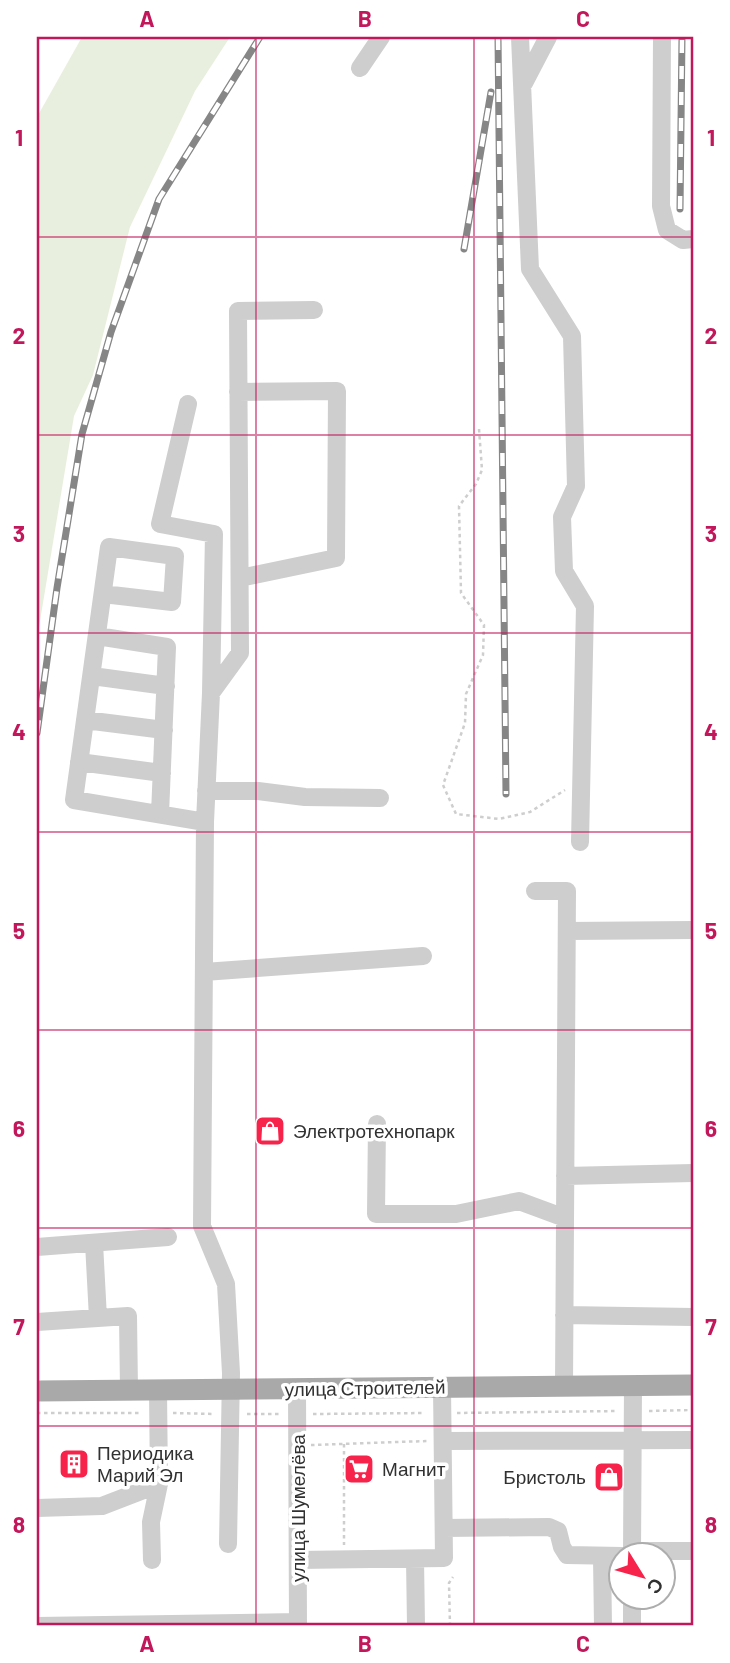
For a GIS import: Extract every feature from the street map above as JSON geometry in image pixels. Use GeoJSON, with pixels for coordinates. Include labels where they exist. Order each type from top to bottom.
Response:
{"type":"FeatureCollection","features":[{"type":"Feature","properties":{"kind":"main road","name":"улица Строителей"},"geometry":{"type":"LineString","coordinates":[[37,1391],[693,1385]]}},
{"type":"Feature","properties":{"kind":"street"},"geometry":{"type":"LineString","coordinates":[[360,68],[381,37]]}},
{"type":"Feature","properties":{"kind":"street"},"geometry":{"type":"LineString","coordinates":[[520,37],[530,268],[572,336],[576,486],[562,517],[564,571],[585,606],[580,842]]}},
{"type":"Feature","properties":{"kind":"street"},"geometry":{"type":"LineString","coordinates":[[522,86],[548,37]]}},
{"type":"Feature","properties":{"kind":"street"},"geometry":{"type":"LineString","coordinates":[[662,37],[661,206],[667,230],[683,240],[693,239]]}},
{"type":"Feature","properties":{"kind":"street"},"geometry":{"type":"LineString","coordinates":[[211,693],[240,653],[238,311],[314,310]]}},
{"type":"Feature","properties":{"kind":"street"},"geometry":{"type":"LineString","coordinates":[[238,392],[337,391],[336,558],[240,578]]}},
{"type":"Feature","properties":{"kind":"street"},"geometry":{"type":"LineString","coordinates":[[188,404],[160,524],[214,534],[205,822],[202,1226],[226,1284],[230,1390],[229,1544]]}},
{"type":"Feature","properties":{"kind":"street"},"geometry":{"type":"LineString","coordinates":[[103,594],[172,602],[175,556],[110,547],[103,594],[97,636],[92,676],[79,762],[74,800],[205,822]]}},
{"type":"Feature","properties":{"kind":"street"},"geometry":{"type":"LineString","coordinates":[[97,636],[167,647],[160,814]]}},
{"type":"Feature","properties":{"kind":"street"},"geometry":{"type":"LineString","coordinates":[[92,676],[166,686]]}},
{"type":"Feature","properties":{"kind":"street"},"geometry":{"type":"LineString","coordinates":[[85,720],[164,730]]}},
{"type":"Feature","properties":{"kind":"street"},"geometry":{"type":"LineString","coordinates":[[79,762],[162,773]]}},
{"type":"Feature","properties":{"kind":"street"},"geometry":{"type":"LineString","coordinates":[[206,791],[380,798]]}},
{"type":"Feature","properties":{"kind":"street"},"geometry":{"type":"LineString","coordinates":[[535,891],[567,891],[564,1387]]}},
{"type":"Feature","properties":{"kind":"street"},"geometry":{"type":"LineString","coordinates":[[567,931],[693,930]]}},
{"type":"Feature","properties":{"kind":"street"},"geometry":{"type":"LineString","coordinates":[[204,972],[423,956]]}},
{"type":"Feature","properties":{"kind":"street"},"geometry":{"type":"LineString","coordinates":[[377,1124],[376,1214],[456,1214],[519,1201],[565,1218]]}},
{"type":"Feature","properties":{"kind":"street"},"geometry":{"type":"LineString","coordinates":[[565,1176],[693,1173]]}},
{"type":"Feature","properties":{"kind":"street"},"geometry":{"type":"LineString","coordinates":[[37,1247],[167,1237]]}},
{"type":"Feature","properties":{"kind":"street"},"geometry":{"type":"LineString","coordinates":[[94,1243],[98,1318]]}},
{"type":"Feature","properties":{"kind":"street"},"geometry":{"type":"LineString","coordinates":[[564,1315],[693,1317]]}},
{"type":"Feature","properties":{"kind":"street"},"geometry":{"type":"LineString","coordinates":[[37,1322],[128,1316],[129,1390]]}},
{"type":"Feature","properties":{"kind":"street"},"geometry":{"type":"LineString","coordinates":[[629,1540],[633,1386]]}},
{"type":"Feature","properties":{"kind":"street"},"geometry":{"type":"LineString","coordinates":[[298,1560],[444,1558],[442,1387]]}},
{"type":"Feature","properties":{"kind":"street","name":"улица Шумелёва"},"geometry":{"type":"LineString","coordinates":[[297,1389],[298,1624]]}},
{"type":"Feature","properties":{"kind":"street"},"geometry":{"type":"LineString","coordinates":[[152,1560],[151,1522],[159,1484],[159,1390]]}},
{"type":"Feature","properties":{"kind":"street"},"geometry":{"type":"LineString","coordinates":[[443,1441],[693,1440]]}},
{"type":"Feature","properties":{"kind":"street"},"geometry":{"type":"LineString","coordinates":[[37,1508],[102,1506],[159,1484]]}},
{"type":"Feature","properties":{"kind":"street"},"geometry":{"type":"LineString","coordinates":[[444,1528],[549,1527],[558,1531],[567,1555],[608,1556]]}},
{"type":"Feature","properties":{"kind":"street"},"geometry":{"type":"LineString","coordinates":[[602,1557],[603,1626]]}},
{"type":"Feature","properties":{"kind":"street"},"geometry":{"type":"LineString","coordinates":[[415,1559],[416,1626]]}},
{"type":"Feature","properties":{"kind":"street"},"geometry":{"type":"LineString","coordinates":[[37,1626],[298,1624]]}},
{"type":"Feature","properties":{"kind":"path"},"geometry":{"type":"LineString","coordinates":[[479,429],[482,470],[476,484],[459,506],[459,519],[461,593],[484,625],[483,655],[466,694],[465,723],[443,785],[456,814],[499,819],[530,812],[580,781]]}},
{"type":"Feature","properties":{"kind":"path"},"geometry":{"type":"LineString","coordinates":[[37,1413],[297,1414],[693,1410]]}},
{"type":"Feature","properties":{"kind":"path"},"geometry":{"type":"LineString","coordinates":[[297,1445],[443,1441]]}},
{"type":"Feature","properties":{"kind":"path"},"geometry":{"type":"LineString","coordinates":[[344,1444],[344,1560]]}},
{"type":"Feature","properties":{"kind":"path"},"geometry":{"type":"LineString","coordinates":[[450,1626],[449,1583],[453,1577]]}},
{"type":"Feature","properties":{"kind":"green space"},"geometry":{"type":"Polygon","coordinates":[[[82,37],[230,37],[195,91],[130,227],[93,375],[74,416],[37,639],[37,117],[82,37]]]}},
{"type":"Feature","properties":{"kind":"railway"},"geometry":{"type":"LineString","coordinates":[[37,733],[82,434],[111,332],[159,199],[260,37]]}},
{"type":"Feature","properties":{"kind":"railway"},"geometry":{"type":"LineString","coordinates":[[498,37],[506,794]]}},
{"type":"Feature","properties":{"kind":"railway"},"geometry":{"type":"LineString","coordinates":[[680,209],[682,37]]}},
{"type":"Feature","properties":{"kind":"railway"},"geometry":{"type":"LineString","coordinates":[[464,249],[491,92]]}},
{"type":"Feature","properties":{"kind":"place","name":"Электротехнопарк"},"geometry":{"type":"Point","coordinates":[270,1131]}},
{"type":"Feature","properties":{"kind":"place","name":"Периодика Марий Эл"},"geometry":{"type":"Point","coordinates":[74,1464]}},
{"type":"Feature","properties":{"kind":"place","name":"Магнит"},"geometry":{"type":"Point","coordinates":[359,1469]}},
{"type":"Feature","properties":{"kind":"place","name":"Бристоль"},"geometry":{"type":"Point","coordinates":[609,1477]}}]}
